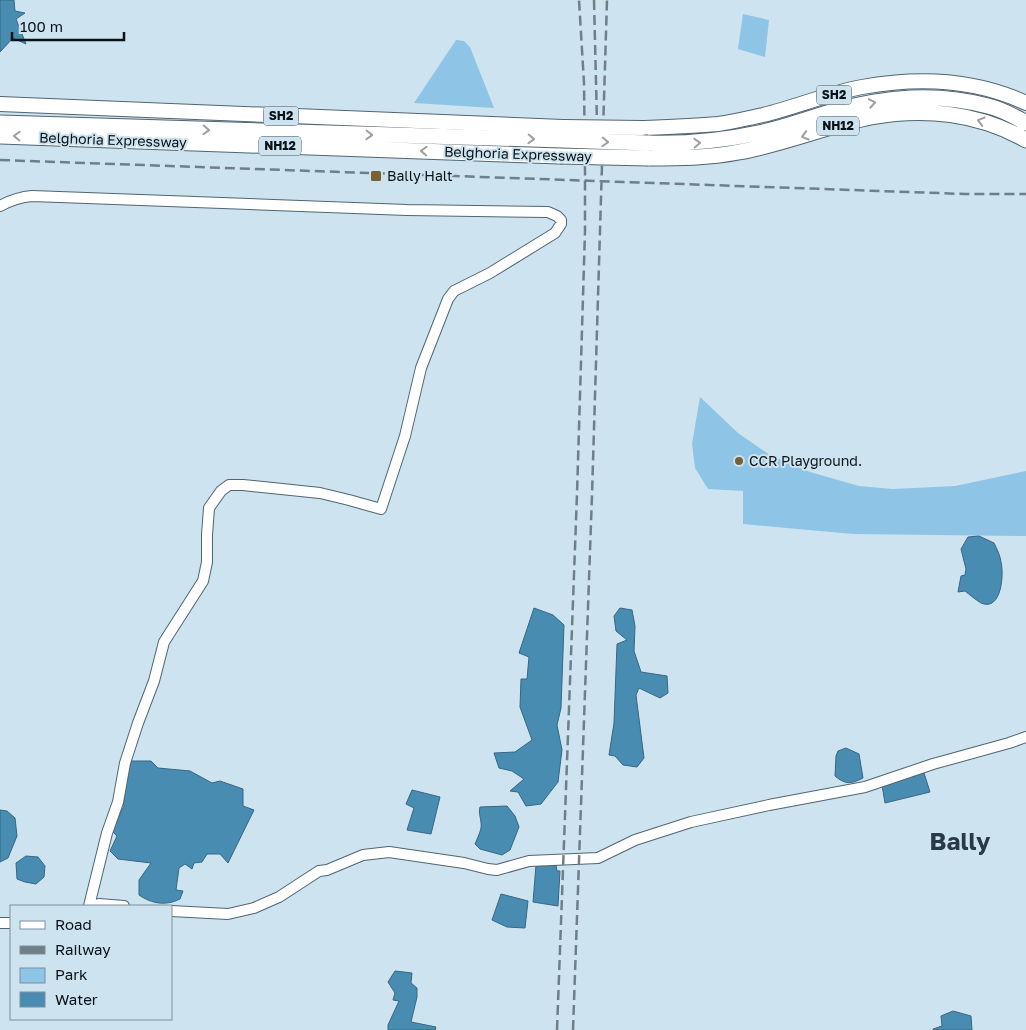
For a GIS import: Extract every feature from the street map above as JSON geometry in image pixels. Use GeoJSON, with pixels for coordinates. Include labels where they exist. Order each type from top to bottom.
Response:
{"type":"FeatureCollection","features":[{"type":"Feature","properties":{"kind":"highway","name":"Belghoria Expressway"},"geometry":{"type":"LineString","coordinates":[[0,136],[560,156],[648,150],[678,144],[731,139],[788,126],[870,102],[914,97],[956,99],[990,106],[1026,123]]}},
{"type":"Feature","properties":{"kind":"highway","name":"Belghoria Expressway"},"geometry":{"type":"LineString","coordinates":[[0,123],[321,134],[562,134],[648,150],[709,157],[740,152],[802,137],[870,118],[914,113],[955,115],[975,119],[997,126],[1026,140]]}},
{"type":"Feature","properties":{"kind":"main road","name":"SH2"},"geometry":{"type":"LineString","coordinates":[[0,104],[562,134],[720,123],[765,114],[861,87],[897,83],[928,81],[958,83],[988,89],[1026,103]]}},
{"type":"Feature","properties":{"kind":"street"},"geometry":{"type":"LineString","coordinates":[[0,206],[21,196],[32,196],[407,210],[548,212],[561,220],[555,233],[496,270],[454,291],[448,299],[421,368],[405,436],[381,509],[320,493],[243,485],[229,485],[221,491],[209,508],[203,581],[164,642],[154,681],[125,763],[118,802],[107,833],[91,905]]}},
{"type":"Feature","properties":{"kind":"street"},"geometry":{"type":"LineString","coordinates":[[172,911],[228,914],[254,908],[279,897],[319,871],[327,870],[370,853],[389,852],[497,870],[529,861],[598,858],[635,840],[691,822],[865,787],[933,764],[1026,737]]}},
{"type":"Feature","properties":{"kind":"street"},"geometry":{"type":"LineString","coordinates":[[95,905],[112,905]]}},
{"type":"Feature","properties":{"kind":"green space"},"geometry":{"type":"Polygon","coordinates":[[[743,14],[769,20],[765,57],[738,49],[743,14]]]}},
{"type":"Feature","properties":{"kind":"green space"},"geometry":{"type":"Polygon","coordinates":[[[456,40],[464,41],[470,47],[494,108],[414,103],[456,40]]]}},
{"type":"Feature","properties":{"kind":"green space","name":"CCR Playground."},"geometry":{"type":"Polygon","coordinates":[[[700,397],[738,433],[770,455],[810,472],[859,486],[893,489],[955,486],[1026,471],[1026,536],[853,534],[743,524],[743,491],[708,489],[695,468],[692,444],[700,397]]]}},
{"type":"Feature","properties":{"kind":"water"},"geometry":{"type":"Polygon","coordinates":[[[0,0],[14,0],[15,11],[25,13],[16,19],[26,44],[13,38],[0,52],[0,0]]]}},
{"type":"Feature","properties":{"kind":"water"},"geometry":{"type":"Polygon","coordinates":[[[979,536],[994,543],[1002,567],[1000,590],[993,602],[988,604],[981,603],[965,591],[958,592],[961,576],[965,575],[966,569],[961,549],[968,537],[979,536]]]}},
{"type":"Feature","properties":{"kind":"water"},"geometry":{"type":"Polygon","coordinates":[[[534,608],[553,615],[564,625],[561,708],[557,725],[562,750],[558,782],[541,804],[526,806],[518,792],[510,791],[524,779],[512,771],[499,768],[494,753],[515,752],[532,740],[520,707],[521,679],[527,679],[529,657],[519,653],[534,608]]]}},
{"type":"Feature","properties":{"kind":"water"},"geometry":{"type":"Polygon","coordinates":[[[620,608],[632,610],[635,626],[634,651],[641,672],[667,676],[668,693],[660,698],[639,688],[636,695],[644,758],[637,767],[623,765],[615,756],[609,755],[614,723],[617,644],[627,640],[616,631],[614,616],[620,608]]]}},
{"type":"Feature","properties":{"kind":"water"},"geometry":{"type":"Polygon","coordinates":[[[846,748],[859,754],[863,778],[852,782],[842,781],[835,776],[836,756],[838,751],[846,748]]]}},
{"type":"Feature","properties":{"kind":"water"},"geometry":{"type":"Polygon","coordinates":[[[131,761],[151,761],[158,768],[190,771],[212,783],[220,781],[243,789],[243,806],[254,810],[228,863],[220,854],[207,854],[202,862],[194,863],[192,869],[185,864],[179,868],[176,890],[183,891],[180,899],[170,903],[159,903],[139,895],[139,880],[151,863],[118,859],[110,851],[117,836],[112,831],[124,806],[122,797],[131,761]]]}},
{"type":"Feature","properties":{"kind":"water"},"geometry":{"type":"Polygon","coordinates":[[[919,772],[924,773],[930,792],[885,803],[882,785],[919,772]]]}},
{"type":"Feature","properties":{"kind":"water"},"geometry":{"type":"Polygon","coordinates":[[[412,790],[440,797],[431,834],[407,830],[414,808],[406,804],[412,790]]]}},
{"type":"Feature","properties":{"kind":"water"},"geometry":{"type":"Polygon","coordinates":[[[507,806],[515,816],[519,827],[510,850],[502,855],[480,849],[475,844],[481,828],[480,807],[507,806]]]}},
{"type":"Feature","properties":{"kind":"water"},"geometry":{"type":"Polygon","coordinates":[[[0,810],[7,811],[15,818],[17,836],[8,858],[0,862],[0,810]]]}},
{"type":"Feature","properties":{"kind":"water"},"geometry":{"type":"Polygon","coordinates":[[[26,856],[38,857],[45,866],[44,877],[36,884],[17,879],[16,863],[26,856]]]}},
{"type":"Feature","properties":{"kind":"water"},"geometry":{"type":"Polygon","coordinates":[[[536,865],[556,865],[557,871],[560,871],[558,906],[533,902],[536,865]]]}},
{"type":"Feature","properties":{"kind":"water"},"geometry":{"type":"Polygon","coordinates":[[[501,894],[528,901],[525,928],[507,927],[492,920],[501,894]]]}},
{"type":"Feature","properties":{"kind":"water"},"geometry":{"type":"Polygon","coordinates":[[[395,971],[412,973],[411,983],[417,988],[417,997],[411,1022],[436,1027],[435,1030],[388,1030],[388,1025],[399,1001],[393,1000],[395,993],[388,982],[395,971]]]}},
{"type":"Feature","properties":{"kind":"water"},"geometry":{"type":"Polygon","coordinates":[[[953,1011],[971,1016],[972,1030],[933,1030],[942,1026],[941,1016],[953,1011]]]}},
{"type":"Feature","properties":{"kind":"railway"},"geometry":{"type":"LineString","coordinates":[[557,1030],[585,231],[584,83],[579,0]]}},
{"type":"Feature","properties":{"kind":"railway"},"geometry":{"type":"LineString","coordinates":[[594,0],[597,123]]}},
{"type":"Feature","properties":{"kind":"railway"},"geometry":{"type":"LineString","coordinates":[[573,1030],[607,0]]}},
{"type":"Feature","properties":{"kind":"railway"},"geometry":{"type":"LineString","coordinates":[[0,160],[965,194],[1026,194]]}},
{"type":"Feature","properties":{"kind":"place","name":"Bally Halt"},"geometry":{"type":"Point","coordinates":[376,176]}},
{"type":"Feature","properties":{"kind":"place","name":"CCR Playground."},"geometry":{"type":"Point","coordinates":[739,461]}},
{"type":"Feature","properties":{"kind":"district","name":"Bally"},"geometry":{"type":"Point","coordinates":[960,842]}}]}
